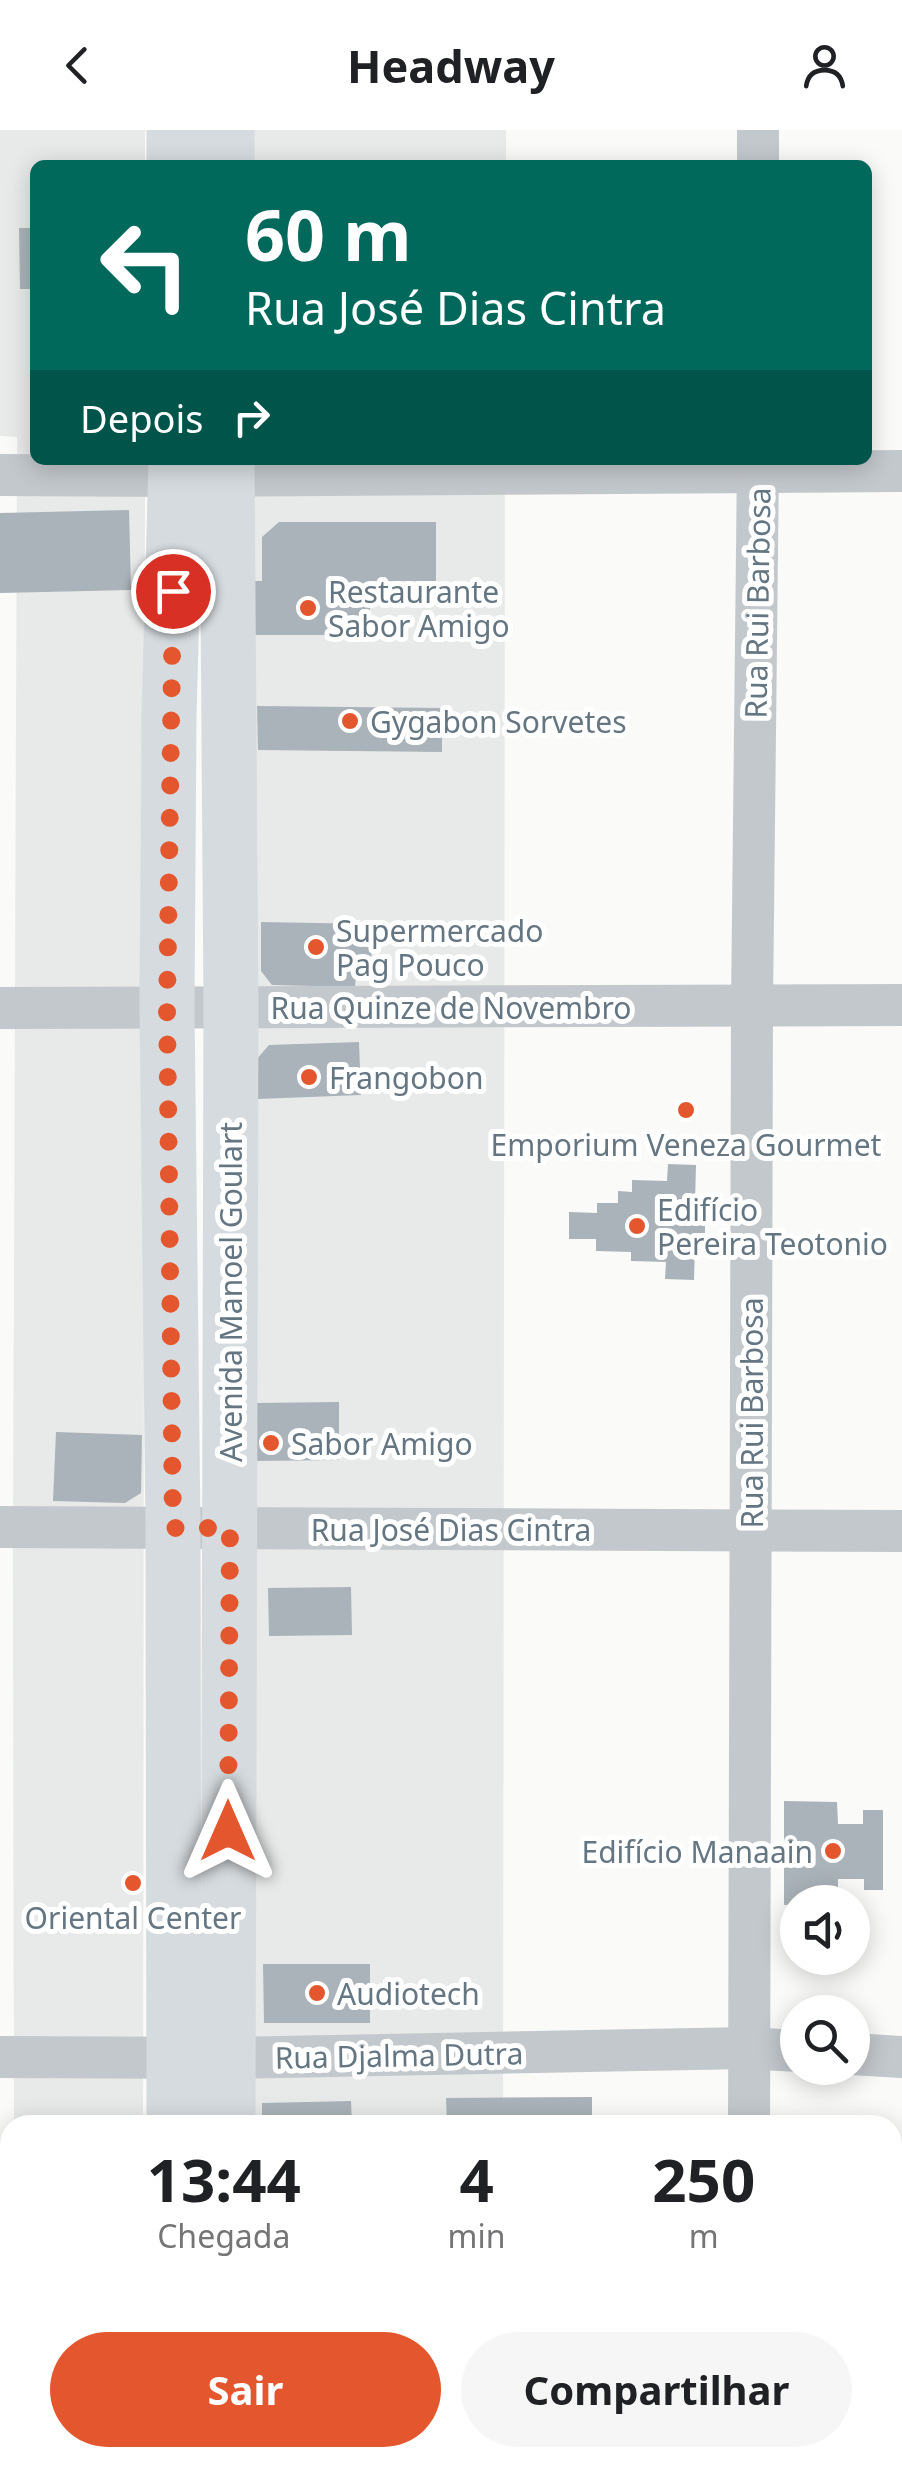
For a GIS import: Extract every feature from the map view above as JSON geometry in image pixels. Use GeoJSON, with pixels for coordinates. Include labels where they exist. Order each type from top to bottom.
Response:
{"type":"FeatureCollection","features":[{"type":"Feature","properties":{"kind":"main road"},"geometry":{"type":"LineString","coordinates":[[174,130],[174,160]]}},
{"type":"Feature","properties":{"kind":"main road"},"geometry":{"type":"LineString","coordinates":[[227,130],[227,160]]}},
{"type":"Feature","properties":{"kind":"main road","name":"Avenida Manoel Goulart"},"geometry":{"type":"LineString","coordinates":[[202,468],[169,716],[167,1008],[173,1528],[201,2058],[224,2115]]}},
{"type":"Feature","properties":{"kind":"main road","name":"Avenida Manoel Goulart"},"geometry":{"type":"LineString","coordinates":[[178,2115],[201,2058],[230,1528],[231,1008],[202,468]]}},
{"type":"Feature","properties":{"kind":"street"},"geometry":{"type":"LineString","coordinates":[[758,130],[758,160]]}},
{"type":"Feature","properties":{"kind":"street"},"geometry":{"type":"LineString","coordinates":[[0,474],[202,468],[758,467],[902,472]]}},
{"type":"Feature","properties":{"kind":"street","name":"Rua Rui Barbosa"},"geometry":{"type":"LineString","coordinates":[[748,2115],[758,467]]}},
{"type":"Feature","properties":{"kind":"street","name":"Rua Quinze de Novembro"},"geometry":{"type":"LineString","coordinates":[[0,1008],[902,1005]]}},
{"type":"Feature","properties":{"kind":"street","name":"Rua José Dias Cintra"},"geometry":{"type":"LineString","coordinates":[[0,1527],[902,1531]]}},
{"type":"Feature","properties":{"kind":"street","name":"Rua Djalma Dutra"},"geometry":{"type":"LineString","coordinates":[[0,2057],[780,2050]]}},
{"type":"Feature","properties":{"kind":"street"},"geometry":{"type":"LineString","coordinates":[[870,2055],[902,2057]]}},
{"type":"Feature","properties":{"kind":"shaded area"},"geometry":{"type":"Polygon","coordinates":[[[0,130],[145,130],[145,160],[30,160],[30,465],[145,465],[143,2115],[14,2115],[17,437],[0,436],[0,130]]]}},
{"type":"Feature","properties":{"kind":"shaded area"},"geometry":{"type":"Polygon","coordinates":[[[245,130],[506,130],[506,160],[245,160],[245,130]]]}},
{"type":"Feature","properties":{"kind":"shaded area"},"geometry":{"type":"Polygon","coordinates":[[[246,465],[505,465],[503,2115],[251,2115],[246,465]]]}},
{"type":"Feature","properties":{"kind":"building"},"geometry":{"type":"Polygon","coordinates":[[[19,228],[30,228],[30,289],[20,289],[19,228]]]}},
{"type":"Feature","properties":{"kind":"building"},"geometry":{"type":"Polygon","coordinates":[[[129,510],[131,590],[0,593],[0,513],[129,510]]]}},
{"type":"Feature","properties":{"kind":"building"},"geometry":{"type":"Polygon","coordinates":[[[279,522],[436,522],[436,581],[370,581],[370,619],[354,618],[354,635],[252,635],[252,581],[262,581],[262,537],[279,522]]]}},
{"type":"Feature","properties":{"kind":"building"},"geometry":{"type":"Polygon","coordinates":[[[257,706],[442,708],[442,752],[258,750],[257,706]]]}},
{"type":"Feature","properties":{"kind":"building","name":"Supermercado Pag Pouco"},"geometry":{"type":"Polygon","coordinates":[[[261,922],[372,924],[371,977],[356,976],[355,987],[272,985],[261,971],[261,922]]]}},
{"type":"Feature","properties":{"kind":"building","name":"Frangobon"},"geometry":{"type":"Polygon","coordinates":[[[359,1042],[361,1095],[257,1099],[256,1060],[269,1045],[359,1042]]]}},
{"type":"Feature","properties":{"kind":"building","name":"Edifício Pereira Teotonio"},"geometry":{"type":"Polygon","coordinates":[[[668,1164],[696,1165],[695,1203],[705,1203],[705,1244],[695,1244],[694,1280],[665,1279],[666,1262],[631,1261],[631,1252],[596,1251],[596,1239],[569,1239],[569,1212],[597,1213],[597,1203],[618,1203],[618,1191],[632,1192],[632,1180],[667,1181],[668,1164]]]}},
{"type":"Feature","properties":{"kind":"building"},"geometry":{"type":"Polygon","coordinates":[[[339,1402],[339,1460],[256,1461],[256,1403],[339,1402]]]}},
{"type":"Feature","properties":{"kind":"building"},"geometry":{"type":"Polygon","coordinates":[[[56,1432],[142,1435],[141,1493],[125,1503],[53,1501],[56,1432]]]}},
{"type":"Feature","properties":{"kind":"building"},"geometry":{"type":"Polygon","coordinates":[[[351,1587],[352,1635],[269,1636],[268,1588],[351,1587]]]}},
{"type":"Feature","properties":{"kind":"building","name":"Edifício Manaain"},"geometry":{"type":"Polygon","coordinates":[[[784,1801],[837,1802],[838,1824],[863,1824],[863,1810],[883,1810],[883,1890],[870,1890],[864,1879],[838,1879],[838,1885],[784,1885],[784,1801]]]}},
{"type":"Feature","properties":{"kind":"building","name":"Audiotech"},"geometry":{"type":"Polygon","coordinates":[[[263,1964],[370,1964],[370,2023],[264,2023],[263,1964]]]}},
{"type":"Feature","properties":{"kind":"building"},"geometry":{"type":"Polygon","coordinates":[[[592,2097],[592,2115],[447,2115],[446,2098],[592,2097]]]}},
{"type":"Feature","properties":{"kind":"building"},"geometry":{"type":"Polygon","coordinates":[[[351,2101],[352,2115],[262,2115],[262,2103],[351,2101]]]}},
{"type":"Feature","properties":{"kind":"place","name":"Restaurante Sabor Amigo"},"geometry":{"type":"Point","coordinates":[308,608]}},
{"type":"Feature","properties":{"kind":"place","name":"Gygabon Sorvetes"},"geometry":{"type":"Point","coordinates":[350,721]}},
{"type":"Feature","properties":{"kind":"place","name":"Supermercado Pag Pouco"},"geometry":{"type":"Point","coordinates":[316,947]}},
{"type":"Feature","properties":{"kind":"place","name":"Frangobon"},"geometry":{"type":"Point","coordinates":[309,1077]}},
{"type":"Feature","properties":{"kind":"place","name":"Emporium Veneza Gourmet"},"geometry":{"type":"Point","coordinates":[686,1110]}},
{"type":"Feature","properties":{"kind":"place","name":"Edifício Pereira Teotonio"},"geometry":{"type":"Point","coordinates":[637,1226]}},
{"type":"Feature","properties":{"kind":"place","name":"Sabor Amigo"},"geometry":{"type":"Point","coordinates":[271,1443]}},
{"type":"Feature","properties":{"kind":"place","name":"Edifício Manaain"},"geometry":{"type":"Point","coordinates":[833,1851]}},
{"type":"Feature","properties":{"kind":"place","name":"Oriental Center"},"geometry":{"type":"Point","coordinates":[133,1883]}},
{"type":"Feature","properties":{"kind":"place","name":"Audiotech"},"geometry":{"type":"Point","coordinates":[317,1993]}},
{"type":"Feature","properties":{"kind":"route"},"geometry":{"type":"LineString","coordinates":[[173,591],[167,1008],[173,1528],[230,1528],[228,1831]]}}]}
